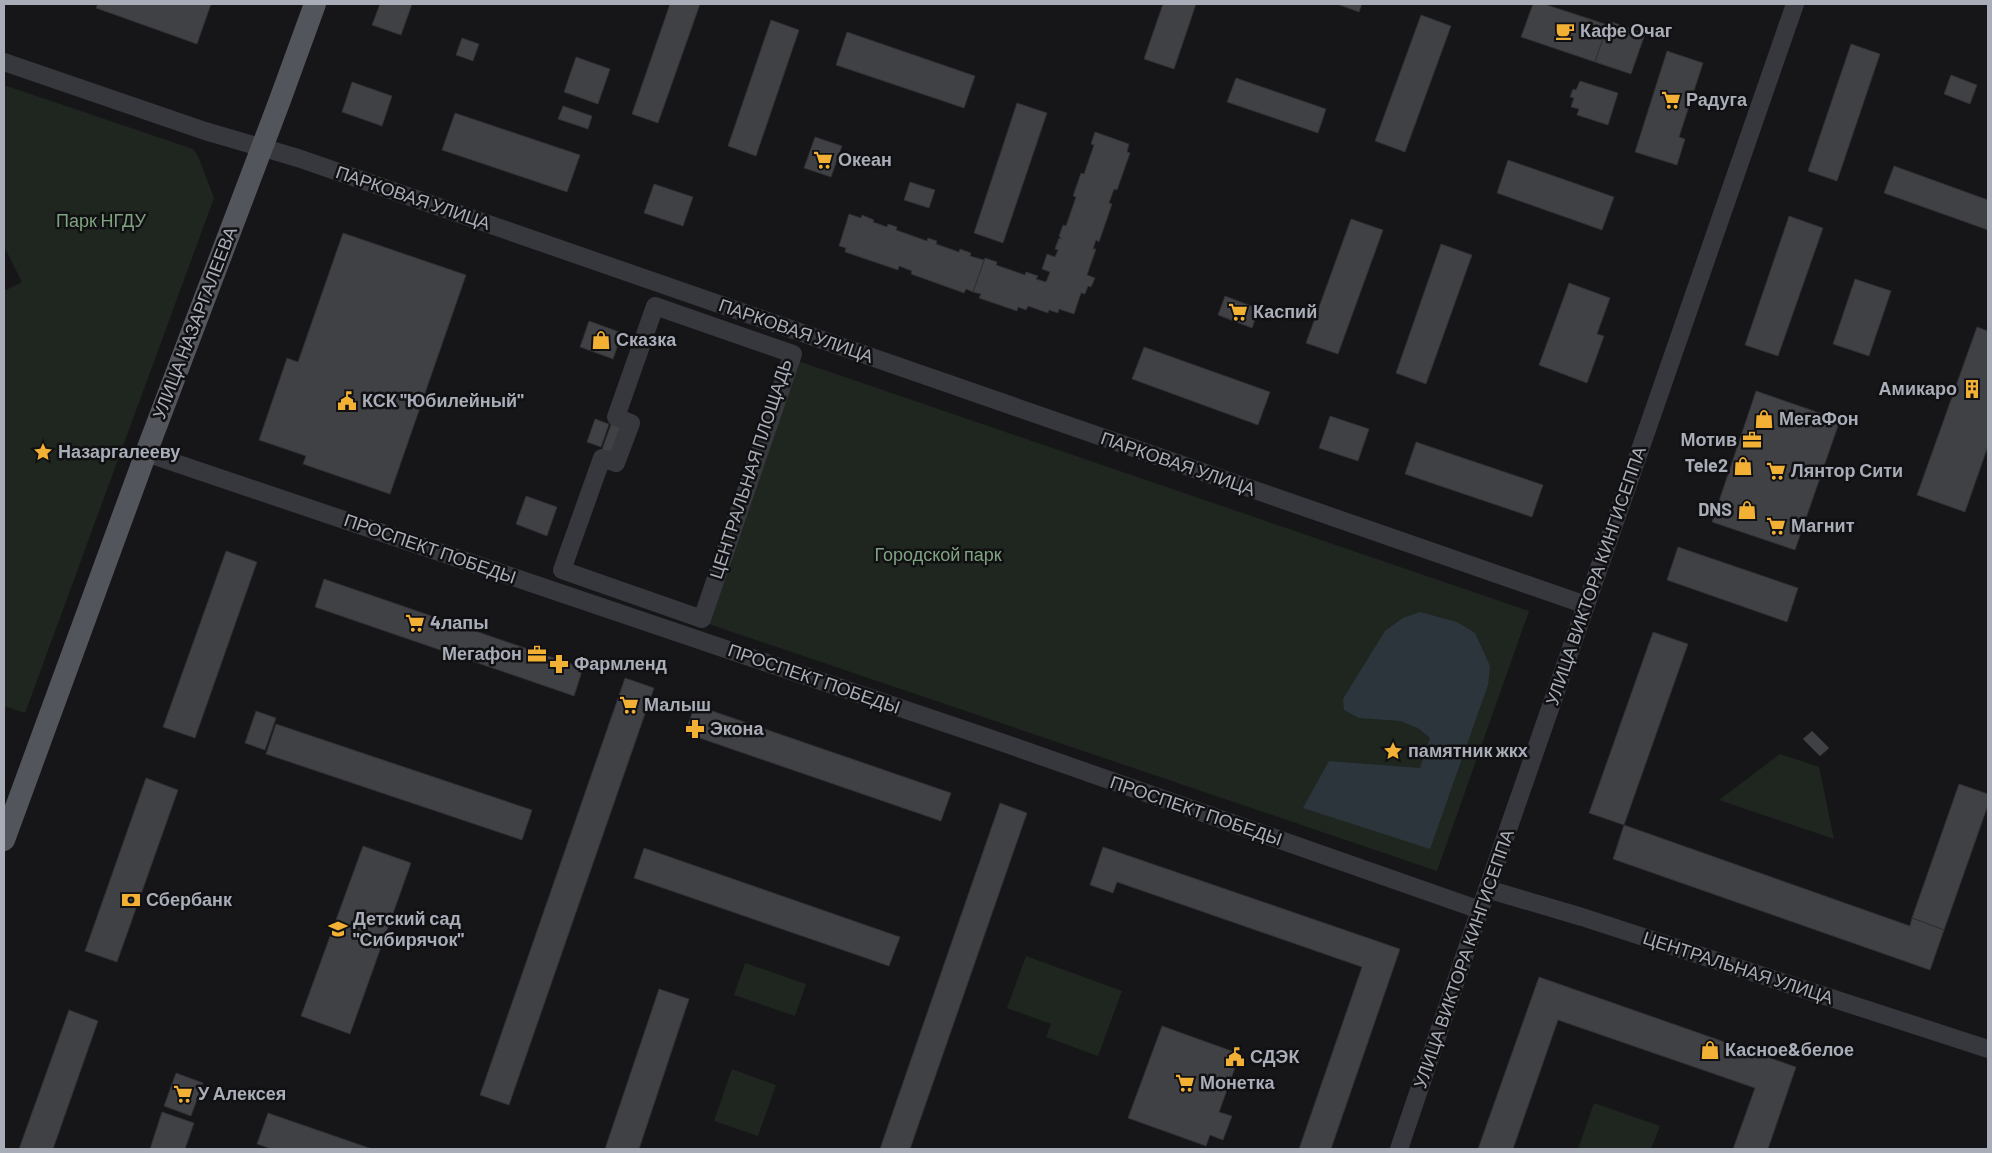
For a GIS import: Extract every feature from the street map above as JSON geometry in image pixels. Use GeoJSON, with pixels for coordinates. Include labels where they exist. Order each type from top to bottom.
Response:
{"type":"FeatureCollection","features":[{"type":"Feature","properties":{"kind":"main road","name":"УЛИЦА НАЗАРГАЛЕЕВА"},"geometry":{"type":"LineString","coordinates":[[4,840],[146,453],[315,4]]}},
{"type":"Feature","properties":{"kind":"street","name":"УЛИЦА ВИКТОРА КИНГИСЕППА"},"geometry":{"type":"LineString","coordinates":[[1399,1149],[1487,889],[1795,4]]}},
{"type":"Feature","properties":{"kind":"street","name":"ПАРКОВАЯ УЛИЦА"},"geometry":{"type":"LineString","coordinates":[[4,62],[205,131],[298,158],[1586,605]]}},
{"type":"Feature","properties":{"kind":"street","name":"ЦЕНТРАЛЬНАЯ ПЛОЩАДЬ"},"geometry":{"type":"LineString","coordinates":[[655,306],[793,354],[702,619],[562,570],[602,458],[616,464],[631,423],[616,418],[655,306]]}},
{"type":"Feature","properties":{"kind":"street","name":"ПРОСПЕКТ ПОБЕДЫ"},"geometry":{"type":"LineString","coordinates":[[146,453],[976,734],[1480,910]]}},
{"type":"Feature","properties":{"kind":"street","name":"ЦЕНТРАЛЬНАЯ УЛИЦА"},"geometry":{"type":"LineString","coordinates":[[1487,889],[1988,1049]]}},
{"type":"Feature","properties":{"kind":"green space","name":"Парк НГДУ"},"geometry":{"type":"Polygon","coordinates":[[[4,85],[193,149],[198,156],[214,198],[25,713],[4,706],[4,291],[22,282],[4,246],[4,85]]]}},
{"type":"Feature","properties":{"kind":"green space","name":"Городской парк"},"geometry":{"type":"Polygon","coordinates":[[[795,360],[1529,611],[1437,871],[703,622],[795,360]]]}},
{"type":"Feature","properties":{"kind":"green space"},"geometry":{"type":"Polygon","coordinates":[[[1780,754],[1819,767],[1834,839],[1719,800],[1780,754]]]}},
{"type":"Feature","properties":{"kind":"green space"},"geometry":{"type":"Polygon","coordinates":[[[1026,956],[1122,991],[1098,1056],[1046,1037],[1051,1024],[1007,1008],[1026,956]]]}},
{"type":"Feature","properties":{"kind":"green space"},"geometry":{"type":"Polygon","coordinates":[[[745,963],[806,984],[795,1016],[734,995],[745,963]]]}},
{"type":"Feature","properties":{"kind":"green space"},"geometry":{"type":"Polygon","coordinates":[[[732,1069],[776,1085],[758,1136],[714,1121],[732,1069]]]}},
{"type":"Feature","properties":{"kind":"green space"},"geometry":{"type":"Polygon","coordinates":[[[1594,1103],[1660,1126],[1651,1149],[1578,1149],[1594,1103]]]}},
{"type":"Feature","properties":{"kind":"shaded area"},"geometry":{"type":"Polygon","coordinates":[[[1420,612],[1457,622],[1475,633],[1490,666],[1488,685],[1430,849],[1303,808],[1329,761],[1420,768],[1430,738],[1418,728],[1400,721],[1359,718],[1344,710],[1343,699],[1385,631],[1403,618],[1420,612]]]}},
{"type":"Feature","properties":{"kind":"building"},"geometry":{"type":"Polygon","coordinates":[[[98,4],[211,4],[197,44],[96,8],[98,4]]]}},
{"type":"Feature","properties":{"kind":"building"},"geometry":{"type":"Polygon","coordinates":[[[380,4],[412,4],[401,35],[372,25],[380,4]]]}},
{"type":"Feature","properties":{"kind":"building"},"geometry":{"type":"Polygon","coordinates":[[[670,4],[700,4],[658,123],[632,114],[670,4]]]}},
{"type":"Feature","properties":{"kind":"building"},"geometry":{"type":"Polygon","coordinates":[[[1163,4],[1196,4],[1174,69],[1144,59],[1163,4]]]}},
{"type":"Feature","properties":{"kind":"building"},"geometry":{"type":"Polygon","coordinates":[[[1337,4],[1362,4],[1359,12],[1337,4]]]}},
{"type":"Feature","properties":{"kind":"building","name":"Кафе Очаг"},"geometry":{"type":"Polygon","coordinates":[[[1533,4],[1544,4],[1608,25],[1595,62],[1521,37],[1533,4]]]}},
{"type":"Feature","properties":{"kind":"building"},"geometry":{"type":"Polygon","coordinates":[[[1421,15],[1451,26],[1405,152],[1375,141],[1421,15]]]}},
{"type":"Feature","properties":{"kind":"building"},"geometry":{"type":"Polygon","coordinates":[[[771,20],[799,30],[756,156],[728,146],[771,20]]]}},
{"type":"Feature","properties":{"kind":"building"},"geometry":{"type":"Polygon","coordinates":[[[1609,21],[1645,34],[1631,74],[1595,62],[1609,21]]]}},
{"type":"Feature","properties":{"kind":"building"},"geometry":{"type":"Polygon","coordinates":[[[847,32],[975,76],[964,108],[836,65],[847,32]]]}},
{"type":"Feature","properties":{"kind":"building"},"geometry":{"type":"Polygon","coordinates":[[[462,38],[479,44],[473,61],[456,55],[462,38]]]}},
{"type":"Feature","properties":{"kind":"building"},"geometry":{"type":"Polygon","coordinates":[[[1851,44],[1880,54],[1837,181],[1808,171],[1851,44]]]}},
{"type":"Feature","properties":{"kind":"building","name":"Радуга"},"geometry":{"type":"Polygon","coordinates":[[[1667,51],[1703,63],[1679,137],[1685,139],[1677,165],[1635,152],[1667,51]]]}},
{"type":"Feature","properties":{"kind":"building"},"geometry":{"type":"Polygon","coordinates":[[[576,57],[610,69],[598,104],[564,92],[576,57]]]}},
{"type":"Feature","properties":{"kind":"building"},"geometry":{"type":"Polygon","coordinates":[[[1951,75],[1977,85],[1970,104],[1944,94],[1951,75]]]}},
{"type":"Feature","properties":{"kind":"building"},"geometry":{"type":"Polygon","coordinates":[[[1236,78],[1326,109],[1318,133],[1227,102],[1236,78]]]}},
{"type":"Feature","properties":{"kind":"building"},"geometry":{"type":"Polygon","coordinates":[[[1580,81],[1618,93],[1608,125],[1577,115],[1579,109],[1571,107],[1574,98],[1570,97],[1573,89],[1576,90],[1580,81]]]}},
{"type":"Feature","properties":{"kind":"building"},"geometry":{"type":"Polygon","coordinates":[[[352,82],[392,96],[382,126],[342,112],[352,82]]]}},
{"type":"Feature","properties":{"kind":"building"},"geometry":{"type":"Polygon","coordinates":[[[1017,103],[1047,113],[1003,243],[974,233],[1017,103]]]}},
{"type":"Feature","properties":{"kind":"building"},"geometry":{"type":"Polygon","coordinates":[[[563,106],[592,116],[588,129],[558,119],[563,106]]]}},
{"type":"Feature","properties":{"kind":"building"},"geometry":{"type":"Polygon","coordinates":[[[455,113],[580,155],[567,192],[442,150],[455,113]]]}},
{"type":"Feature","properties":{"kind":"building"},"geometry":{"type":"Polygon","coordinates":[[[1095,132],[1129,144],[1127,152],[1130,153],[1117,190],[1114,189],[1109,203],[1112,204],[1099,242],[1096,240],[1093,249],[1096,249],[1087,275],[1095,278],[1091,287],[1088,286],[1085,294],[1081,293],[1074,314],[1059,309],[1058,313],[1049,310],[1048,313],[1028,306],[1026,310],[1018,307],[1017,311],[979,298],[981,294],[973,292],[985,258],[997,262],[996,265],[1025,275],[1026,272],[1038,276],[1036,279],[1046,282],[1050,272],[1042,269],[1047,254],[1055,257],[1058,250],[1055,249],[1059,238],[1062,239],[1059,236],[1063,225],[1066,226],[1076,197],[1073,196],[1081,173],[1084,174],[1094,145],[1091,144],[1095,132]]]}},
{"type":"Feature","properties":{"kind":"building"},"geometry":{"type":"Polygon","coordinates":[[[815,137],[842,146],[831,177],[804,168],[815,137]]]}},
{"type":"Feature","properties":{"kind":"building"},"geometry":{"type":"Polygon","coordinates":[[[1508,160],[1614,197],[1602,230],[1497,193],[1508,160]]]}},
{"type":"Feature","properties":{"kind":"building"},"geometry":{"type":"Polygon","coordinates":[[[1894,166],[1988,200],[1988,230],[1884,193],[1894,166]]]}},
{"type":"Feature","properties":{"kind":"building"},"geometry":{"type":"Polygon","coordinates":[[[910,182],[935,190],[929,208],[904,200],[910,182]]]}},
{"type":"Feature","properties":{"kind":"building"},"geometry":{"type":"Polygon","coordinates":[[[654,184],[693,197],[683,226],[644,213],[654,184]]]}},
{"type":"Feature","properties":{"kind":"building"},"geometry":{"type":"Polygon","coordinates":[[[849,214],[861,218],[862,215],[874,220],[873,222],[887,227],[888,224],[897,227],[896,230],[927,241],[928,238],[937,241],[936,244],[959,252],[960,249],[971,253],[970,256],[984,260],[973,292],[966,289],[964,293],[911,274],[912,271],[899,266],[898,270],[845,252],[846,248],[839,246],[849,214]]]}},
{"type":"Feature","properties":{"kind":"building"},"geometry":{"type":"Polygon","coordinates":[[[1789,216],[1823,228],[1778,356],[1745,345],[1789,216]]]}},
{"type":"Feature","properties":{"kind":"building"},"geometry":{"type":"Polygon","coordinates":[[[1351,219],[1383,230],[1338,354],[1306,343],[1351,219]]]}},
{"type":"Feature","properties":{"kind":"building","name":"КСК \"Юбилейный\""},"geometry":{"type":"Polygon","coordinates":[[[343,233],[466,275],[390,494],[303,464],[306,456],[259,440],[287,358],[298,362],[343,233]]]}},
{"type":"Feature","properties":{"kind":"building"},"geometry":{"type":"Polygon","coordinates":[[[1441,244],[1472,255],[1426,384],[1396,373],[1441,244]]]}},
{"type":"Feature","properties":{"kind":"building"},"geometry":{"type":"Polygon","coordinates":[[[1855,279],[1891,291],[1869,356],[1833,344],[1855,279]]]}},
{"type":"Feature","properties":{"kind":"building"},"geometry":{"type":"Polygon","coordinates":[[[1569,283],[1610,298],[1597,334],[1604,336],[1587,383],[1539,365],[1569,283]]]}},
{"type":"Feature","properties":{"kind":"building","name":"Каспий"},"geometry":{"type":"Polygon","coordinates":[[[1225,296],[1259,309],[1252,328],[1218,315],[1225,296]]]}},
{"type":"Feature","properties":{"kind":"building","name":"Сказка"},"geometry":{"type":"Polygon","coordinates":[[[589,321],[622,333],[613,359],[580,347],[589,321]]]}},
{"type":"Feature","properties":{"kind":"building","name":"Амикаро"},"geometry":{"type":"Polygon","coordinates":[[[1977,327],[1988,331],[1988,446],[1965,512],[1917,495],[1977,327]]]}},
{"type":"Feature","properties":{"kind":"building"},"geometry":{"type":"Polygon","coordinates":[[[1144,347],[1270,392],[1258,425],[1132,379],[1144,347]]]}},
{"type":"Feature","properties":{"kind":"building","name":"Лянтор Сити"},"geometry":{"type":"Polygon","coordinates":[[[1756,391],[1840,420],[1795,550],[1712,522],[1756,391]]]}},
{"type":"Feature","properties":{"kind":"building"},"geometry":{"type":"Polygon","coordinates":[[[1330,416],[1369,429],[1358,461],[1319,448],[1330,416]]]}},
{"type":"Feature","properties":{"kind":"building"},"geometry":{"type":"Polygon","coordinates":[[[595,419],[609,424],[601,447],[587,442],[595,419]]]}},
{"type":"Feature","properties":{"kind":"building"},"geometry":{"type":"Polygon","coordinates":[[[613,419],[628,425],[615,460],[600,455],[613,419]]]}},
{"type":"Feature","properties":{"kind":"building"},"geometry":{"type":"Polygon","coordinates":[[[1416,442],[1543,485],[1532,517],[1405,474],[1416,442]]]}},
{"type":"Feature","properties":{"kind":"building"},"geometry":{"type":"Polygon","coordinates":[[[526,496],[557,507],[547,536],[516,524],[526,496]]]}},
{"type":"Feature","properties":{"kind":"building"},"geometry":{"type":"Polygon","coordinates":[[[1678,547],[1798,588],[1787,622],[1667,580],[1678,547]]]}},
{"type":"Feature","properties":{"kind":"building"},"geometry":{"type":"Polygon","coordinates":[[[226,551],[257,562],[195,738],[163,727],[226,551]]]}},
{"type":"Feature","properties":{"kind":"building"},"geometry":{"type":"Polygon","coordinates":[[[324,579],[583,668],[574,696],[315,607],[324,579]]]}},
{"type":"Feature","properties":{"kind":"building"},"geometry":{"type":"Polygon","coordinates":[[[1653,632],[1688,644],[1624,825],[1589,813],[1653,632]]]}},
{"type":"Feature","properties":{"kind":"building"},"geometry":{"type":"Polygon","coordinates":[[[625,678],[654,688],[509,1105],[480,1095],[625,678]]]}},
{"type":"Feature","properties":{"kind":"building"},"geometry":{"type":"Polygon","coordinates":[[[695,705],[951,793],[941,821],[685,733],[695,705]]]}},
{"type":"Feature","properties":{"kind":"building"},"geometry":{"type":"Polygon","coordinates":[[[256,711],[276,718],[265,750],[245,743],[256,711]]]}},
{"type":"Feature","properties":{"kind":"building"},"geometry":{"type":"Polygon","coordinates":[[[276,724],[532,810],[522,840],[266,754],[276,724]]]}},
{"type":"Feature","properties":{"kind":"building"},"geometry":{"type":"Polygon","coordinates":[[[1812,731],[1829,748],[1820,756],[1803,739],[1812,731]]]}},
{"type":"Feature","properties":{"kind":"building"},"geometry":{"type":"Polygon","coordinates":[[[146,778],[178,790],[117,962],[85,951],[146,778]]]}},
{"type":"Feature","properties":{"kind":"building"},"geometry":{"type":"Polygon","coordinates":[[[1959,784],[1988,794],[1988,805],[1944,930],[1912,918],[1959,784]]]}},
{"type":"Feature","properties":{"kind":"building"},"geometry":{"type":"Polygon","coordinates":[[[1000,803],[1027,813],[910,1149],[880,1149],[1000,803]]]}},
{"type":"Feature","properties":{"kind":"building"},"geometry":{"type":"Polygon","coordinates":[[[1624,825],[1910,926],[1912,918],[1944,930],[1930,970],[1613,859],[1624,825]]]}},
{"type":"Feature","properties":{"kind":"building"},"geometry":{"type":"Polygon","coordinates":[[[363,846],[411,863],[350,1034],[301,1016],[363,846]]]}},
{"type":"Feature","properties":{"kind":"building"},"geometry":{"type":"Polygon","coordinates":[[[1103,847],[1400,949],[1331,1149],[1299,1149],[1362,967],[1117,882],[1113,893],[1090,885],[1103,847]]]}},
{"type":"Feature","properties":{"kind":"building"},"geometry":{"type":"Polygon","coordinates":[[[644,848],[900,937],[889,966],[634,878],[644,848]]]}},
{"type":"Feature","properties":{"kind":"building"},"geometry":{"type":"Polygon","coordinates":[[[1539,977],[1796,1067],[1768,1149],[1733,1149],[1755,1088],[1558,1020],[1513,1149],[1478,1149],[1539,977]]]}},
{"type":"Feature","properties":{"kind":"building"},"geometry":{"type":"Polygon","coordinates":[[[659,989],[689,999],[639,1149],[605,1149],[659,989]]]}},
{"type":"Feature","properties":{"kind":"building"},"geometry":{"type":"Polygon","coordinates":[[[69,1010],[98,1021],[53,1149],[19,1149],[69,1010]]]}},
{"type":"Feature","properties":{"kind":"building","name":"Монетка"},"geometry":{"type":"Polygon","coordinates":[[[1162,1026],[1240,1054],[1219,1112],[1232,1116],[1223,1140],[1210,1135],[1206,1146],[1128,1118],[1162,1026]]]}},
{"type":"Feature","properties":{"kind":"building","name":"У Алексея"},"geometry":{"type":"Polygon","coordinates":[[[176,1073],[203,1083],[191,1116],[164,1106],[176,1073]]]}},
{"type":"Feature","properties":{"kind":"building"},"geometry":{"type":"Polygon","coordinates":[[[162,1112],[194,1123],[185,1149],[150,1149],[162,1112]]]}},
{"type":"Feature","properties":{"kind":"building"},"geometry":{"type":"Polygon","coordinates":[[[268,1113],[372,1149],[272,1149],[257,1144],[268,1113]]]}},
{"type":"Feature","properties":{"kind":"place","name":"Кафе Очаг"},"geometry":{"type":"Point","coordinates":[1565,31]}},
{"type":"Feature","properties":{"kind":"place","name":"Радуга"},"geometry":{"type":"Point","coordinates":[1671,100]}},
{"type":"Feature","properties":{"kind":"place","name":"Океан"},"geometry":{"type":"Point","coordinates":[823,160]}},
{"type":"Feature","properties":{"kind":"place","name":"Каспий"},"geometry":{"type":"Point","coordinates":[1238,312]}},
{"type":"Feature","properties":{"kind":"place","name":"Сказка"},"geometry":{"type":"Point","coordinates":[601,340]}},
{"type":"Feature","properties":{"kind":"place","name":"Амикаро"},"geometry":{"type":"Point","coordinates":[1972,389]}},
{"type":"Feature","properties":{"kind":"place","name":"КСК \"Юбилейный\""},"geometry":{"type":"Point","coordinates":[347,401]}},
{"type":"Feature","properties":{"kind":"place","name":"МегаФон"},"geometry":{"type":"Point","coordinates":[1764,419]}},
{"type":"Feature","properties":{"kind":"place","name":"Мотив"},"geometry":{"type":"Point","coordinates":[1752,440]}},
{"type":"Feature","properties":{"kind":"place","name":"Назаргалееву"},"geometry":{"type":"Point","coordinates":[43,452]}},
{"type":"Feature","properties":{"kind":"place","name":"Tele2"},"geometry":{"type":"Point","coordinates":[1743,466]}},
{"type":"Feature","properties":{"kind":"place","name":"Лянтор Сити"},"geometry":{"type":"Point","coordinates":[1776,471]}},
{"type":"Feature","properties":{"kind":"place","name":"DNS"},"geometry":{"type":"Point","coordinates":[1747,510]}},
{"type":"Feature","properties":{"kind":"place","name":"Магнит"},"geometry":{"type":"Point","coordinates":[1776,526]}},
{"type":"Feature","properties":{"kind":"place","name":"4лапы"},"geometry":{"type":"Point","coordinates":[415,623]}},
{"type":"Feature","properties":{"kind":"place","name":"Мегафон"},"geometry":{"type":"Point","coordinates":[537,654]}},
{"type":"Feature","properties":{"kind":"place","name":"Фармленд"},"geometry":{"type":"Point","coordinates":[559,664]}},
{"type":"Feature","properties":{"kind":"place","name":"Малыш"},"geometry":{"type":"Point","coordinates":[629,705]}},
{"type":"Feature","properties":{"kind":"place","name":"Экона"},"geometry":{"type":"Point","coordinates":[695,729]}},
{"type":"Feature","properties":{"kind":"place","name":"памятник жкх"},"geometry":{"type":"Point","coordinates":[1393,751]}},
{"type":"Feature","properties":{"kind":"place","name":"Сбербанк"},"geometry":{"type":"Point","coordinates":[131,900]}},
{"type":"Feature","properties":{"kind":"place","name":"Детский сад \"Сибирячок\""},"geometry":{"type":"Point","coordinates":[338,929]}},
{"type":"Feature","properties":{"kind":"place","name":"Касное&белое"},"geometry":{"type":"Point","coordinates":[1710,1050]}},
{"type":"Feature","properties":{"kind":"place","name":"СДЭК"},"geometry":{"type":"Point","coordinates":[1235,1057]}},
{"type":"Feature","properties":{"kind":"place","name":"Монетка"},"geometry":{"type":"Point","coordinates":[1185,1083]}},
{"type":"Feature","properties":{"kind":"place","name":"У Алексея"},"geometry":{"type":"Point","coordinates":[183,1094]}}]}
